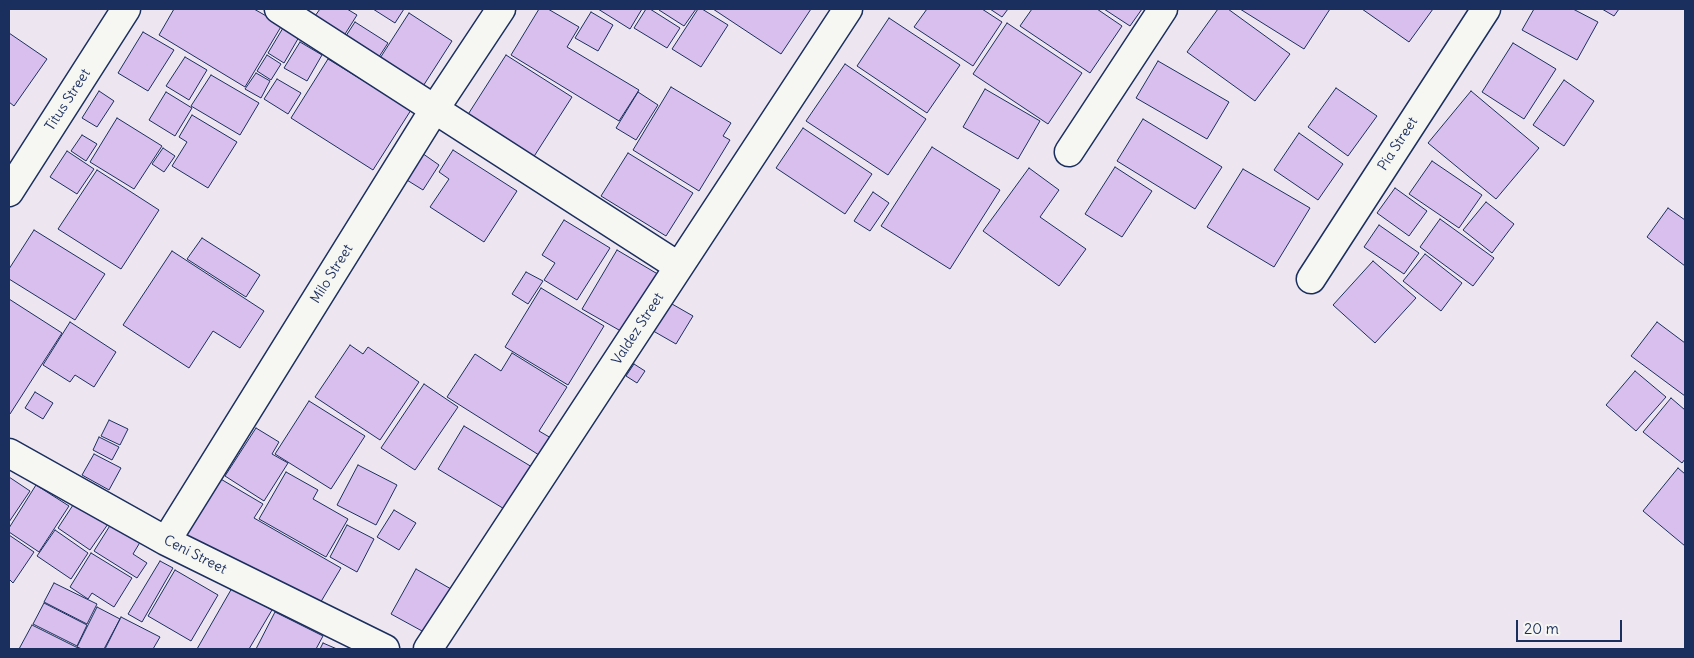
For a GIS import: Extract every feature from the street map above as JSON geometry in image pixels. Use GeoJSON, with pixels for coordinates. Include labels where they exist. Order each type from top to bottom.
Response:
{"type":"FeatureCollection","features":[{"type":"Feature","properties":{"kind":"street","name":"Titus Street"},"geometry":{"type":"LineString","coordinates":[[9,192],[126,9]]}},
{"type":"Feature","properties":{"kind":"street"},"geometry":{"type":"LineString","coordinates":[[279,9],[678,266]]}},
{"type":"Feature","properties":{"kind":"street","name":"Milo Street"},"geometry":{"type":"LineString","coordinates":[[166,541],[434,110],[501,9]]}},
{"type":"Feature","properties":{"kind":"street","name":"Valdez Street"},"geometry":{"type":"LineString","coordinates":[[428,649],[848,9]]}},
{"type":"Feature","properties":{"kind":"street"},"geometry":{"type":"LineString","coordinates":[[1069,152],[1163,9]]}},
{"type":"Feature","properties":{"kind":"street","name":"Pia Street"},"geometry":{"type":"LineString","coordinates":[[1311,279],[1486,9]]}},
{"type":"Feature","properties":{"kind":"street","name":"Ceni Street"},"geometry":{"type":"LineString","coordinates":[[9,453],[166,541],[384,649]]}},
{"type":"Feature","properties":{"kind":"building"},"geometry":{"type":"Polygon","coordinates":[[[174,9],[254,9],[282,25],[245,87],[159,35],[174,9]]]}},
{"type":"Feature","properties":{"kind":"building"},"geometry":{"type":"Polygon","coordinates":[[[320,9],[347,9],[357,15],[340,42],[310,23],[320,9]]]}},
{"type":"Feature","properties":{"kind":"building"},"geometry":{"type":"Polygon","coordinates":[[[373,9],[404,9],[395,23],[373,9]]]}},
{"type":"Feature","properties":{"kind":"building"},"geometry":{"type":"Polygon","coordinates":[[[539,9],[548,9],[579,27],[567,47],[639,90],[619,121],[511,55],[539,9]]]}},
{"type":"Feature","properties":{"kind":"building"},"geometry":{"type":"Polygon","coordinates":[[[598,9],[642,9],[630,29],[598,9]]]}},
{"type":"Feature","properties":{"kind":"building"},"geometry":{"type":"Polygon","coordinates":[[[646,9],[650,9],[680,28],[667,48],[634,28],[646,9]]]}},
{"type":"Feature","properties":{"kind":"building"},"geometry":{"type":"Polygon","coordinates":[[[660,9],[696,9],[684,26],[660,9]]]}},
{"type":"Feature","properties":{"kind":"building"},"geometry":{"type":"Polygon","coordinates":[[[698,9],[702,9],[728,25],[701,67],[672,49],[698,9]]]}},
{"type":"Feature","properties":{"kind":"building"},"geometry":{"type":"Polygon","coordinates":[[[713,9],[811,9],[781,54],[713,9]]]}},
{"type":"Feature","properties":{"kind":"building"},"geometry":{"type":"Polygon","coordinates":[[[927,9],[982,9],[1002,22],[973,66],[914,27],[927,9]]]}},
{"type":"Feature","properties":{"kind":"building"},"geometry":{"type":"Polygon","coordinates":[[[990,9],[1008,9],[1002,17],[990,9]]]}},
{"type":"Feature","properties":{"kind":"building"},"geometry":{"type":"Polygon","coordinates":[[[1032,9],[1097,9],[1122,26],[1090,73],[1020,26],[1032,9]]]}},
{"type":"Feature","properties":{"kind":"building"},"geometry":{"type":"Polygon","coordinates":[[[1104,9],[1142,9],[1130,26],[1104,9]]]}},
{"type":"Feature","properties":{"kind":"building"},"geometry":{"type":"Polygon","coordinates":[[[1218,9],[1228,9],[1290,54],[1255,101],[1187,52],[1218,9]]]}},
{"type":"Feature","properties":{"kind":"building"},"geometry":{"type":"Polygon","coordinates":[[[1240,9],[1330,9],[1304,49],[1240,9]]]}},
{"type":"Feature","properties":{"kind":"building"},"geometry":{"type":"Polygon","coordinates":[[[1362,9],[1433,9],[1409,42],[1362,9]]]}},
{"type":"Feature","properties":{"kind":"building"},"geometry":{"type":"Polygon","coordinates":[[[1534,9],[1573,9],[1598,22],[1577,60],[1522,30],[1534,9]]]}},
{"type":"Feature","properties":{"kind":"building"},"geometry":{"type":"Polygon","coordinates":[[[1602,9],[1619,9],[1614,16],[1602,9]]]}},
{"type":"Feature","properties":{"kind":"building"},"geometry":{"type":"Polygon","coordinates":[[[591,12],[613,25],[598,51],[575,38],[591,12]]]}},
{"type":"Feature","properties":{"kind":"building"},"geometry":{"type":"Polygon","coordinates":[[[409,13],[452,41],[418,94],[375,66],[409,13]]]}},
{"type":"Feature","properties":{"kind":"building"},"geometry":{"type":"Polygon","coordinates":[[[889,18],[960,65],[927,113],[857,66],[889,18]]]}},
{"type":"Feature","properties":{"kind":"building"},"geometry":{"type":"Polygon","coordinates":[[[355,22],[388,43],[375,63],[342,42],[355,22]]]}},
{"type":"Feature","properties":{"kind":"building"},"geometry":{"type":"Polygon","coordinates":[[[1007,23],[1082,73],[1048,124],[973,74],[1007,23]]]}},
{"type":"Feature","properties":{"kind":"building"},"geometry":{"type":"Polygon","coordinates":[[[283,28],[299,37],[284,63],[268,53],[283,28]]]}},
{"type":"Feature","properties":{"kind":"building"},"geometry":{"type":"Polygon","coordinates":[[[143,32],[174,50],[148,91],[118,73],[143,32]]]}},
{"type":"Feature","properties":{"kind":"building"},"geometry":{"type":"Polygon","coordinates":[[[9,33],[47,59],[14,106],[9,102],[9,33]]]}},
{"type":"Feature","properties":{"kind":"building"},"geometry":{"type":"Polygon","coordinates":[[[300,42],[322,55],[307,81],[284,68],[300,42]]]}},
{"type":"Feature","properties":{"kind":"building"},"geometry":{"type":"Polygon","coordinates":[[[1513,43],[1556,69],[1524,119],[1482,92],[1513,43]]]}},
{"type":"Feature","properties":{"kind":"building"},"geometry":{"type":"Polygon","coordinates":[[[267,55],[281,64],[271,80],[257,71],[267,55]]]}},
{"type":"Feature","properties":{"kind":"building"},"geometry":{"type":"Polygon","coordinates":[[[506,55],[572,97],[533,158],[467,116],[506,55]]]}},
{"type":"Feature","properties":{"kind":"building"},"geometry":{"type":"Polygon","coordinates":[[[185,57],[207,70],[189,100],[166,86],[185,57]]]}},
{"type":"Feature","properties":{"kind":"building"},"geometry":{"type":"Polygon","coordinates":[[[328,59],[411,110],[373,170],[291,118],[328,59]]]}},
{"type":"Feature","properties":{"kind":"building"},"geometry":{"type":"Polygon","coordinates":[[[1158,61],[1229,102],[1207,139],[1136,98],[1158,61]]]}},
{"type":"Feature","properties":{"kind":"building"},"geometry":{"type":"Polygon","coordinates":[[[845,64],[926,119],[888,175],[806,121],[845,64]]]}},
{"type":"Feature","properties":{"kind":"building"},"geometry":{"type":"Polygon","coordinates":[[[256,73],[270,81],[261,98],[245,89],[256,73]]]}},
{"type":"Feature","properties":{"kind":"building"},"geometry":{"type":"Polygon","coordinates":[[[211,75],[259,103],[240,135],[191,106],[211,75]]]}},
{"type":"Feature","properties":{"kind":"building"},"geometry":{"type":"Polygon","coordinates":[[[277,79],[301,93],[288,114],[264,99],[277,79]]]}},
{"type":"Feature","properties":{"kind":"building"},"geometry":{"type":"Polygon","coordinates":[[[1564,80],[1594,101],[1564,146],[1533,125],[1564,80]]]}},
{"type":"Feature","properties":{"kind":"building"},"geometry":{"type":"Polygon","coordinates":[[[671,87],[731,123],[723,136],[730,140],[699,191],[633,150],[671,87]]]}},
{"type":"Feature","properties":{"kind":"building"},"geometry":{"type":"Polygon","coordinates":[[[1336,88],[1377,116],[1348,156],[1308,127],[1336,88]]]}},
{"type":"Feature","properties":{"kind":"building"},"geometry":{"type":"Polygon","coordinates":[[[985,89],[1040,121],[1018,159],[963,127],[985,89]]]}},
{"type":"Feature","properties":{"kind":"building"},"geometry":{"type":"Polygon","coordinates":[[[99,91],[114,101],[97,127],[82,118],[99,91]]]}},
{"type":"Feature","properties":{"kind":"building"},"geometry":{"type":"Polygon","coordinates":[[[1471,91],[1539,148],[1496,199],[1428,143],[1471,91]]]}},
{"type":"Feature","properties":{"kind":"building"},"geometry":{"type":"Polygon","coordinates":[[[166,92],[192,108],[175,136],[149,120],[166,92]]]}},
{"type":"Feature","properties":{"kind":"building"},"geometry":{"type":"Polygon","coordinates":[[[638,92],[658,105],[636,140],[616,128],[638,92]]]}},
{"type":"Feature","properties":{"kind":"building"},"geometry":{"type":"Polygon","coordinates":[[[192,115],[237,142],[208,188],[172,166],[187,142],[179,137],[192,115]]]}},
{"type":"Feature","properties":{"kind":"building"},"geometry":{"type":"Polygon","coordinates":[[[117,118],[162,146],[134,189],[90,162],[117,118]]]}},
{"type":"Feature","properties":{"kind":"building"},"geometry":{"type":"Polygon","coordinates":[[[1143,119],[1222,167],[1195,209],[1117,161],[1143,119]]]}},
{"type":"Feature","properties":{"kind":"building"},"geometry":{"type":"Polygon","coordinates":[[[803,128],[872,174],[845,214],[776,168],[803,128]]]}},
{"type":"Feature","properties":{"kind":"building"},"geometry":{"type":"Polygon","coordinates":[[[1299,133],[1343,164],[1318,200],[1274,170],[1299,133]]]}},
{"type":"Feature","properties":{"kind":"building"},"geometry":{"type":"Polygon","coordinates":[[[82,135],[97,144],[86,161],[71,151],[82,135]]]}},
{"type":"Feature","properties":{"kind":"building"},"geometry":{"type":"Polygon","coordinates":[[[932,147],[1000,190],[950,269],[881,226],[932,147]]]}},
{"type":"Feature","properties":{"kind":"building"},"geometry":{"type":"Polygon","coordinates":[[[163,148],[175,156],[164,172],[152,164],[163,148]]]}},
{"type":"Feature","properties":{"kind":"building"},"geometry":{"type":"Polygon","coordinates":[[[453,150],[517,191],[484,242],[430,207],[449,179],[439,172],[453,150]]]}},
{"type":"Feature","properties":{"kind":"building"},"geometry":{"type":"Polygon","coordinates":[[[67,151],[94,169],[77,194],[50,177],[67,151]]]}},
{"type":"Feature","properties":{"kind":"building"},"geometry":{"type":"Polygon","coordinates":[[[419,151],[439,165],[423,190],[402,177],[419,151]]]}},
{"type":"Feature","properties":{"kind":"building"},"geometry":{"type":"Polygon","coordinates":[[[628,153],[693,193],[666,236],[601,196],[628,153]]]}},
{"type":"Feature","properties":{"kind":"building"},"geometry":{"type":"Polygon","coordinates":[[[1432,161],[1482,195],[1459,228],[1409,194],[1432,161]]]}},
{"type":"Feature","properties":{"kind":"building"},"geometry":{"type":"Polygon","coordinates":[[[1115,167],[1152,191],[1122,237],[1085,214],[1115,167]]]}},
{"type":"Feature","properties":{"kind":"building"},"geometry":{"type":"Polygon","coordinates":[[[1029,168],[1059,190],[1040,217],[1086,249],[1059,286],[983,231],[1029,168]]]}},
{"type":"Feature","properties":{"kind":"building"},"geometry":{"type":"Polygon","coordinates":[[[1243,169],[1310,208],[1274,267],[1207,227],[1243,169]]]}},
{"type":"Feature","properties":{"kind":"building"},"geometry":{"type":"Polygon","coordinates":[[[97,170],[159,210],[121,269],[58,229],[97,170]]]}},
{"type":"Feature","properties":{"kind":"building"},"geometry":{"type":"Polygon","coordinates":[[[1395,188],[1427,211],[1409,236],[1377,213],[1395,188]]]}},
{"type":"Feature","properties":{"kind":"building"},"geometry":{"type":"Polygon","coordinates":[[[873,192],[889,203],[870,231],[854,221],[873,192]]]}},
{"type":"Feature","properties":{"kind":"building"},"geometry":{"type":"Polygon","coordinates":[[[1486,202],[1514,224],[1492,253],[1463,230],[1486,202]]]}},
{"type":"Feature","properties":{"kind":"building"},"geometry":{"type":"Polygon","coordinates":[[[1668,208],[1685,220],[1685,266],[1647,237],[1668,208]]]}},
{"type":"Feature","properties":{"kind":"building"},"geometry":{"type":"Polygon","coordinates":[[[1440,219],[1494,258],[1473,286],[1420,247],[1440,219]]]}},
{"type":"Feature","properties":{"kind":"building"},"geometry":{"type":"Polygon","coordinates":[[[564,220],[610,248],[577,300],[544,280],[555,263],[542,255],[564,220]]]}},
{"type":"Feature","properties":{"kind":"building"},"geometry":{"type":"Polygon","coordinates":[[[1379,225],[1419,253],[1404,274],[1364,247],[1379,225]]]}},
{"type":"Feature","properties":{"kind":"building"},"geometry":{"type":"Polygon","coordinates":[[[34,230],[105,274],[75,320],[9,279],[9,269],[34,230]]]}},
{"type":"Feature","properties":{"kind":"building"},"geometry":{"type":"Polygon","coordinates":[[[202,238],[260,275],[246,297],[187,259],[202,238]]]}},
{"type":"Feature","properties":{"kind":"building"},"geometry":{"type":"Polygon","coordinates":[[[617,250],[661,276],[626,334],[582,309],[617,250]]]}},
{"type":"Feature","properties":{"kind":"building"},"geometry":{"type":"Polygon","coordinates":[[[172,251],[264,311],[240,348],[213,331],[189,368],[123,325],[172,251]]]}},
{"type":"Feature","properties":{"kind":"building"},"geometry":{"type":"Polygon","coordinates":[[[1425,254],[1462,283],[1441,311],[1403,281],[1425,254]]]}},
{"type":"Feature","properties":{"kind":"building"},"geometry":{"type":"Polygon","coordinates":[[[1373,261],[1416,298],[1375,343],[1333,305],[1373,261]]]}},
{"type":"Feature","properties":{"kind":"building"},"geometry":{"type":"Polygon","coordinates":[[[526,272],[543,281],[528,304],[512,294],[526,272]]]}},
{"type":"Feature","properties":{"kind":"building"},"geometry":{"type":"Polygon","coordinates":[[[541,288],[604,326],[568,385],[505,347],[541,288]]]}},
{"type":"Feature","properties":{"kind":"building"},"geometry":{"type":"Polygon","coordinates":[[[9,299],[62,333],[10,414],[9,413],[9,299]]]}},
{"type":"Feature","properties":{"kind":"building"},"geometry":{"type":"Polygon","coordinates":[[[665,300],[693,316],[676,344],[648,328],[665,300]]]}},
{"type":"Feature","properties":{"kind":"building"},"geometry":{"type":"Polygon","coordinates":[[[70,322],[116,352],[94,387],[75,375],[70,382],[43,365],[70,322]]]}},
{"type":"Feature","properties":{"kind":"building"},"geometry":{"type":"Polygon","coordinates":[[[1657,322],[1685,343],[1685,396],[1631,356],[1657,322]]]}},
{"type":"Feature","properties":{"kind":"building"},"geometry":{"type":"Polygon","coordinates":[[[350,345],[363,354],[368,347],[419,382],[380,440],[315,397],[350,345]]]}},
{"type":"Feature","properties":{"kind":"building"},"geometry":{"type":"Polygon","coordinates":[[[512,353],[567,387],[539,431],[551,438],[539,455],[447,397],[475,354],[501,371],[512,353]]]}},
{"type":"Feature","properties":{"kind":"building"},"geometry":{"type":"Polygon","coordinates":[[[634,364],[645,371],[637,383],[626,376],[634,364]]]}},
{"type":"Feature","properties":{"kind":"building"},"geometry":{"type":"Polygon","coordinates":[[[1635,371],[1666,397],[1636,431],[1606,405],[1635,371]]]}},
{"type":"Feature","properties":{"kind":"building"},"geometry":{"type":"Polygon","coordinates":[[[424,384],[458,407],[415,470],[381,448],[424,384]]]}},
{"type":"Feature","properties":{"kind":"building"},"geometry":{"type":"Polygon","coordinates":[[[35,392],[53,403],[43,419],[25,408],[35,392]]]}},
{"type":"Feature","properties":{"kind":"building"},"geometry":{"type":"Polygon","coordinates":[[[1671,398],[1685,410],[1685,459],[1682,463],[1643,432],[1671,398]]]}},
{"type":"Feature","properties":{"kind":"building"},"geometry":{"type":"Polygon","coordinates":[[[309,401],[365,436],[331,489],[275,454],[309,401]]]}},
{"type":"Feature","properties":{"kind":"building"},"geometry":{"type":"Polygon","coordinates":[[[109,420],[128,429],[120,445],[101,436],[109,420]]]}},
{"type":"Feature","properties":{"kind":"building"},"geometry":{"type":"Polygon","coordinates":[[[464,426],[532,467],[506,510],[438,469],[464,426]]]}},
{"type":"Feature","properties":{"kind":"building"},"geometry":{"type":"Polygon","coordinates":[[[256,428],[279,442],[272,454],[288,463],[264,501],[225,476],[256,428]]]}},
{"type":"Feature","properties":{"kind":"building"},"geometry":{"type":"Polygon","coordinates":[[[99,437],[119,447],[112,460],[93,450],[99,437]]]}},
{"type":"Feature","properties":{"kind":"building"},"geometry":{"type":"Polygon","coordinates":[[[94,454],[121,468],[109,490],[82,475],[94,454]]]}},
{"type":"Feature","properties":{"kind":"building"},"geometry":{"type":"Polygon","coordinates":[[[358,465],[397,485],[376,525],[337,505],[358,465]]]}},
{"type":"Feature","properties":{"kind":"building"},"geometry":{"type":"Polygon","coordinates":[[[1678,468],[1685,474],[1685,546],[1643,511],[1678,468]]]}},
{"type":"Feature","properties":{"kind":"building"},"geometry":{"type":"Polygon","coordinates":[[[286,472],[318,490],[313,499],[348,519],[326,557],[259,519],[286,472]]]}},
{"type":"Feature","properties":{"kind":"building"},"geometry":{"type":"Polygon","coordinates":[[[9,477],[30,491],[9,522],[9,477]]]}},
{"type":"Feature","properties":{"kind":"building"},"geometry":{"type":"Polygon","coordinates":[[[219,478],[263,504],[254,518],[341,568],[316,610],[185,534],[219,478]]]}},
{"type":"Feature","properties":{"kind":"building"},"geometry":{"type":"Polygon","coordinates":[[[36,485],[69,506],[39,552],[9,532],[9,528],[36,485]]]}},
{"type":"Feature","properties":{"kind":"building"},"geometry":{"type":"Polygon","coordinates":[[[75,502],[108,524],[90,550],[58,528],[75,502]]]}},
{"type":"Feature","properties":{"kind":"building"},"geometry":{"type":"Polygon","coordinates":[[[394,510],[416,523],[399,550],[377,537],[394,510]]]}},
{"type":"Feature","properties":{"kind":"building"},"geometry":{"type":"Polygon","coordinates":[[[116,516],[145,534],[133,554],[147,563],[137,578],[94,551],[116,516]]]}},
{"type":"Feature","properties":{"kind":"building"},"geometry":{"type":"Polygon","coordinates":[[[347,525],[374,539],[357,572],[330,557],[347,525]]]}},
{"type":"Feature","properties":{"kind":"building"},"geometry":{"type":"Polygon","coordinates":[[[55,530],[88,553],[71,579],[37,556],[55,530]]]}},
{"type":"Feature","properties":{"kind":"building"},"geometry":{"type":"Polygon","coordinates":[[[9,535],[34,552],[13,583],[9,579],[9,535]]]}},
{"type":"Feature","properties":{"kind":"building"},"geometry":{"type":"Polygon","coordinates":[[[91,553],[132,578],[114,607],[92,593],[88,599],[70,587],[91,553]]]}},
{"type":"Feature","properties":{"kind":"building"},"geometry":{"type":"Polygon","coordinates":[[[160,561],[173,568],[142,622],[128,614],[160,561]]]}},
{"type":"Feature","properties":{"kind":"building"},"geometry":{"type":"Polygon","coordinates":[[[416,569],[458,593],[433,637],[391,614],[416,569]]]}},
{"type":"Feature","properties":{"kind":"building"},"geometry":{"type":"Polygon","coordinates":[[[175,570],[218,595],[191,641],[148,616],[175,570]]]}},
{"type":"Feature","properties":{"kind":"building"},"geometry":{"type":"Polygon","coordinates":[[[54,583],[97,604],[87,624],[44,602],[54,583]]]}},
{"type":"Feature","properties":{"kind":"building"},"geometry":{"type":"Polygon","coordinates":[[[232,588],[272,610],[249,649],[197,649],[232,588]]]}},
{"type":"Feature","properties":{"kind":"building"},"geometry":{"type":"Polygon","coordinates":[[[44,603],[87,625],[77,646],[33,624],[44,603]]]}},
{"type":"Feature","properties":{"kind":"building"},"geometry":{"type":"Polygon","coordinates":[[[97,607],[120,619],[104,649],[82,649],[77,647],[97,607]]]}},
{"type":"Feature","properties":{"kind":"building"},"geometry":{"type":"Polygon","coordinates":[[[275,612],[323,636],[316,649],[256,649],[275,612]]]}},
{"type":"Feature","properties":{"kind":"building"},"geometry":{"type":"Polygon","coordinates":[[[121,617],[160,637],[153,649],[105,649],[121,617]]]}},
{"type":"Feature","properties":{"kind":"building"},"geometry":{"type":"Polygon","coordinates":[[[32,625],[80,649],[19,649],[32,625]]]}},
{"type":"Feature","properties":{"kind":"building"},"geometry":{"type":"Polygon","coordinates":[[[323,643],[337,649],[320,649],[323,643]]]}}]}
